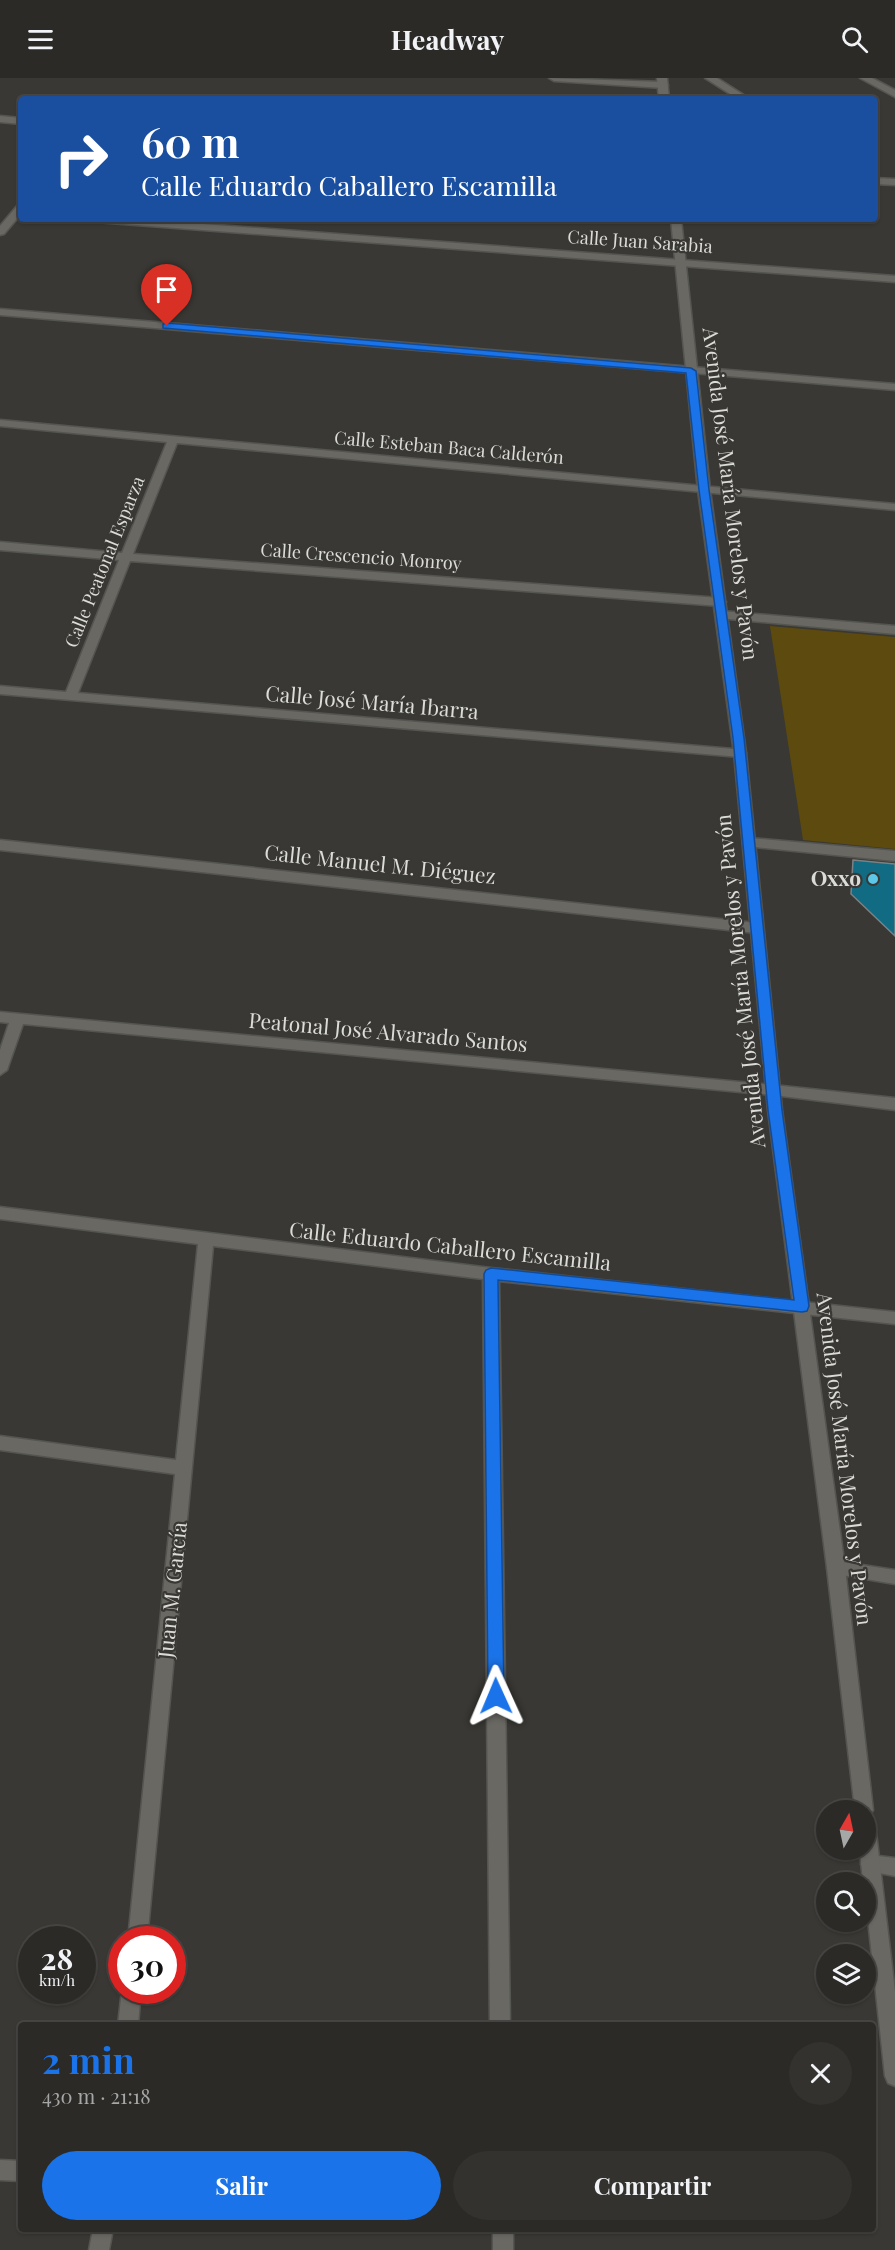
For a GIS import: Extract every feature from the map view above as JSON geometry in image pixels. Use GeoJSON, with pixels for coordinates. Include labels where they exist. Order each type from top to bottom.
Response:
{"type":"FeatureCollection","features":[{"type":"Feature","properties":{"kind":"street"},"geometry":{"type":"LineString","coordinates":[[554,78],[662,82]]}},
{"type":"Feature","properties":{"kind":"street"},"geometry":{"type":"LineString","coordinates":[[710,78],[740,96]]}},
{"type":"Feature","properties":{"kind":"street"},"geometry":{"type":"LineString","coordinates":[[866,78],[895,94]]}},
{"type":"Feature","properties":{"kind":"street"},"geometry":{"type":"LineString","coordinates":[[0,120],[18,121]]}},
{"type":"Feature","properties":{"kind":"street"},"geometry":{"type":"LineString","coordinates":[[0,232],[18,213]]}},
{"type":"Feature","properties":{"kind":"street","name":"Calle Juan Sarabia"},"geometry":{"type":"LineString","coordinates":[[138,222],[681,261],[895,279]]}},
{"type":"Feature","properties":{"kind":"street","name":"Avenida José María Morelos y Pavón"},"geometry":{"type":"LineString","coordinates":[[676,222],[704,490],[740,753],[773,1090],[836,1568],[863,1800]]}},
{"type":"Feature","properties":{"kind":"street"},"geometry":{"type":"LineString","coordinates":[[0,312],[895,387]]}},
{"type":"Feature","properties":{"kind":"street","name":"Calle Esteban Baca Calderón"},"geometry":{"type":"LineString","coordinates":[[0,423],[895,507]]}},
{"type":"Feature","properties":{"kind":"street","name":"Calle Peatonal Esparza"},"geometry":{"type":"LineString","coordinates":[[70,697],[173,440]]}},
{"type":"Feature","properties":{"kind":"street","name":"Calle Crescencio Monroy"},"geometry":{"type":"LineString","coordinates":[[0,546],[721,608],[895,630]]}},
{"type":"Feature","properties":{"kind":"street","name":"Calle José María Ibarra"},"geometry":{"type":"LineString","coordinates":[[0,690],[740,753]]}},
{"type":"Feature","properties":{"kind":"street"},"geometry":{"type":"LineString","coordinates":[[750,843],[895,856]]}},
{"type":"Feature","properties":{"kind":"street","name":"Calle Manuel M. Diéguez"},"geometry":{"type":"LineString","coordinates":[[0,844],[756,928]]}},
{"type":"Feature","properties":{"kind":"street","name":"Peatonal José Alvarado Santos"},"geometry":{"type":"LineString","coordinates":[[0,1017],[773,1090],[895,1104]]}},
{"type":"Feature","properties":{"kind":"street"},"geometry":{"type":"LineString","coordinates":[[0,1070],[18,1019]]}},
{"type":"Feature","properties":{"kind":"street","name":"Calle Eduardo Caballero Escamilla"},"geometry":{"type":"LineString","coordinates":[[0,1213],[491,1274],[802,1306],[895,1318]]}},
{"type":"Feature","properties":{"kind":"street","name":"Juan M. García"},"geometry":{"type":"LineString","coordinates":[[138,1926],[206,1240]]}},
{"type":"Feature","properties":{"kind":"street"},"geometry":{"type":"LineString","coordinates":[[491,1274],[500,2022]]}},
{"type":"Feature","properties":{"kind":"street"},"geometry":{"type":"LineString","coordinates":[[0,1443],[185,1468]]}},
{"type":"Feature","properties":{"kind":"street"},"geometry":{"type":"LineString","coordinates":[[836,1568],[895,1577]]}},
{"type":"Feature","properties":{"kind":"street"},"geometry":{"type":"LineString","coordinates":[[870,1860],[895,2076]]}},
{"type":"Feature","properties":{"kind":"street"},"geometry":{"type":"LineString","coordinates":[[870,1864],[895,1867]]}},
{"type":"Feature","properties":{"kind":"street"},"geometry":{"type":"LineString","coordinates":[[128,2022],[130,2004]]}},
{"type":"Feature","properties":{"kind":"street"},"geometry":{"type":"LineString","coordinates":[[0,2170],[18,2170]]}},
{"type":"Feature","properties":{"kind":"street"},"geometry":{"type":"LineString","coordinates":[[99,2250],[102,2232]]}},
{"type":"Feature","properties":{"kind":"street"},"geometry":{"type":"LineString","coordinates":[[503,2232],[503,2250]]}},
{"type":"Feature","properties":{"kind":"shaded area"},"geometry":{"type":"Polygon","coordinates":[[[770,626],[895,637],[895,849],[803,840],[770,626]]]}},
{"type":"Feature","properties":{"kind":"building","name":"Oxxo"},"geometry":{"type":"Polygon","coordinates":[[[853,860],[895,864],[895,936],[851,894],[853,860]]]}},
{"type":"Feature","properties":{"kind":"place","name":"Oxxo"},"geometry":{"type":"Point","coordinates":[873,879]}},
{"type":"Feature","properties":{"kind":"route"},"geometry":{"type":"LineString","coordinates":[[167,326],[691,371],[704,490],[739,738],[775,1110],[802,1306],[491,1274],[496,1696]]}}]}
